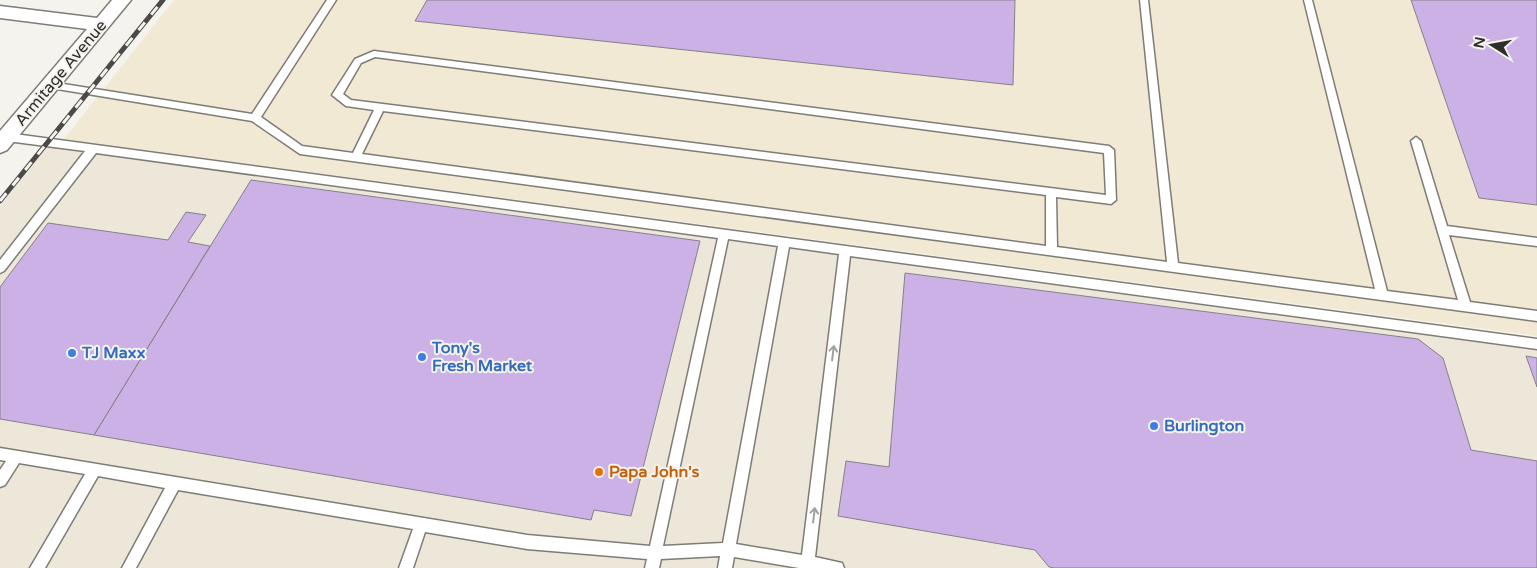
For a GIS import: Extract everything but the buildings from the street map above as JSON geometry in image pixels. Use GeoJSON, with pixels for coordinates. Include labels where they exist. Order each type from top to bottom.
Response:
{"type":"FeatureCollection","features":[{"type":"Feature","properties":{"kind":"street","name":"Armitage Avenue"},"geometry":{"type":"LineString","coordinates":[[3,141],[122,0]]}},
{"type":"Feature","properties":{"kind":"street"},"geometry":{"type":"LineString","coordinates":[[0,12],[101,24]]}},
{"type":"Feature","properties":{"kind":"lane"},"geometry":{"type":"LineString","coordinates":[[254,118],[332,0]]}},
{"type":"Feature","properties":{"kind":"lane"},"geometry":{"type":"LineString","coordinates":[[1144,0],[1173,267]]}},
{"type":"Feature","properties":{"kind":"lane"},"geometry":{"type":"LineString","coordinates":[[1308,0],[1382,295]]}},
{"type":"Feature","properties":{"kind":"lane"},"geometry":{"type":"LineString","coordinates":[[374,54],[1109,150],[1110,200],[1051,192],[380,107],[349,103],[337,95],[358,61],[374,54]]}},
{"type":"Feature","properties":{"kind":"lane"},"geometry":{"type":"LineString","coordinates":[[51,85],[254,118],[300,150],[1537,316]]}},
{"type":"Feature","properties":{"kind":"lane"},"geometry":{"type":"LineString","coordinates":[[356,157],[380,107]]}},
{"type":"Feature","properties":{"kind":"lane"},"geometry":{"type":"LineString","coordinates":[[3,141],[93,149],[1537,344]]}},
{"type":"Feature","properties":{"kind":"lane"},"geometry":{"type":"LineString","coordinates":[[1416,141],[1465,306]]}},
{"type":"Feature","properties":{"kind":"lane"},"geometry":{"type":"LineString","coordinates":[[0,268],[93,149]]}},
{"type":"Feature","properties":{"kind":"lane"},"geometry":{"type":"LineString","coordinates":[[1051,192],[1052,251]]}},
{"type":"Feature","properties":{"kind":"lane"},"geometry":{"type":"LineString","coordinates":[[1441,230],[1537,242]]}},
{"type":"Feature","properties":{"kind":"lane"},"geometry":{"type":"LineString","coordinates":[[652,568],[724,234]]}},
{"type":"Feature","properties":{"kind":"lane"},"geometry":{"type":"LineString","coordinates":[[725,568],[784,242]]}},
{"type":"Feature","properties":{"kind":"lane"},"geometry":{"type":"LineString","coordinates":[[808,566],[845,250]]}},
{"type":"Feature","properties":{"kind":"lane"},"geometry":{"type":"LineString","coordinates":[[0,454],[528,542],[656,553],[728,550],[808,566],[837,568]]}},
{"type":"Feature","properties":{"kind":"lane"},"geometry":{"type":"LineString","coordinates":[[0,481],[16,456]]}},
{"type":"Feature","properties":{"kind":"lane"},"geometry":{"type":"LineString","coordinates":[[37,568],[95,469]]}},
{"type":"Feature","properties":{"kind":"lane"},"geometry":{"type":"LineString","coordinates":[[129,568],[175,482]]}},
{"type":"Feature","properties":{"kind":"lane"},"geometry":{"type":"LineString","coordinates":[[406,568],[422,524]]}},
{"type":"Feature","properties":{"kind":"shaded area"},"geometry":{"type":"Polygon","coordinates":[[[174,0],[1537,0],[1537,336],[64,139],[174,0]]]}},
{"type":"Feature","properties":{"kind":"shaded area"},"geometry":{"type":"Polygon","coordinates":[[[47,143],[1537,340],[1537,568],[0,568],[0,206],[47,143]]]}},
{"type":"Feature","properties":{"kind":"railway"},"geometry":{"type":"LineString","coordinates":[[0,201],[163,0]]}},
{"type":"Feature","properties":{"kind":"place","name":"TJ Maxx"},"geometry":{"type":"Point","coordinates":[72,353]}},
{"type":"Feature","properties":{"kind":"place","name":"Tony's Fresh Market"},"geometry":{"type":"Point","coordinates":[422,357]}},
{"type":"Feature","properties":{"kind":"place","name":"Burlington"},"geometry":{"type":"Point","coordinates":[1154,426]}},
{"type":"Feature","properties":{"kind":"place","name":"Papa John's"},"geometry":{"type":"Point","coordinates":[599,472]}}]}
